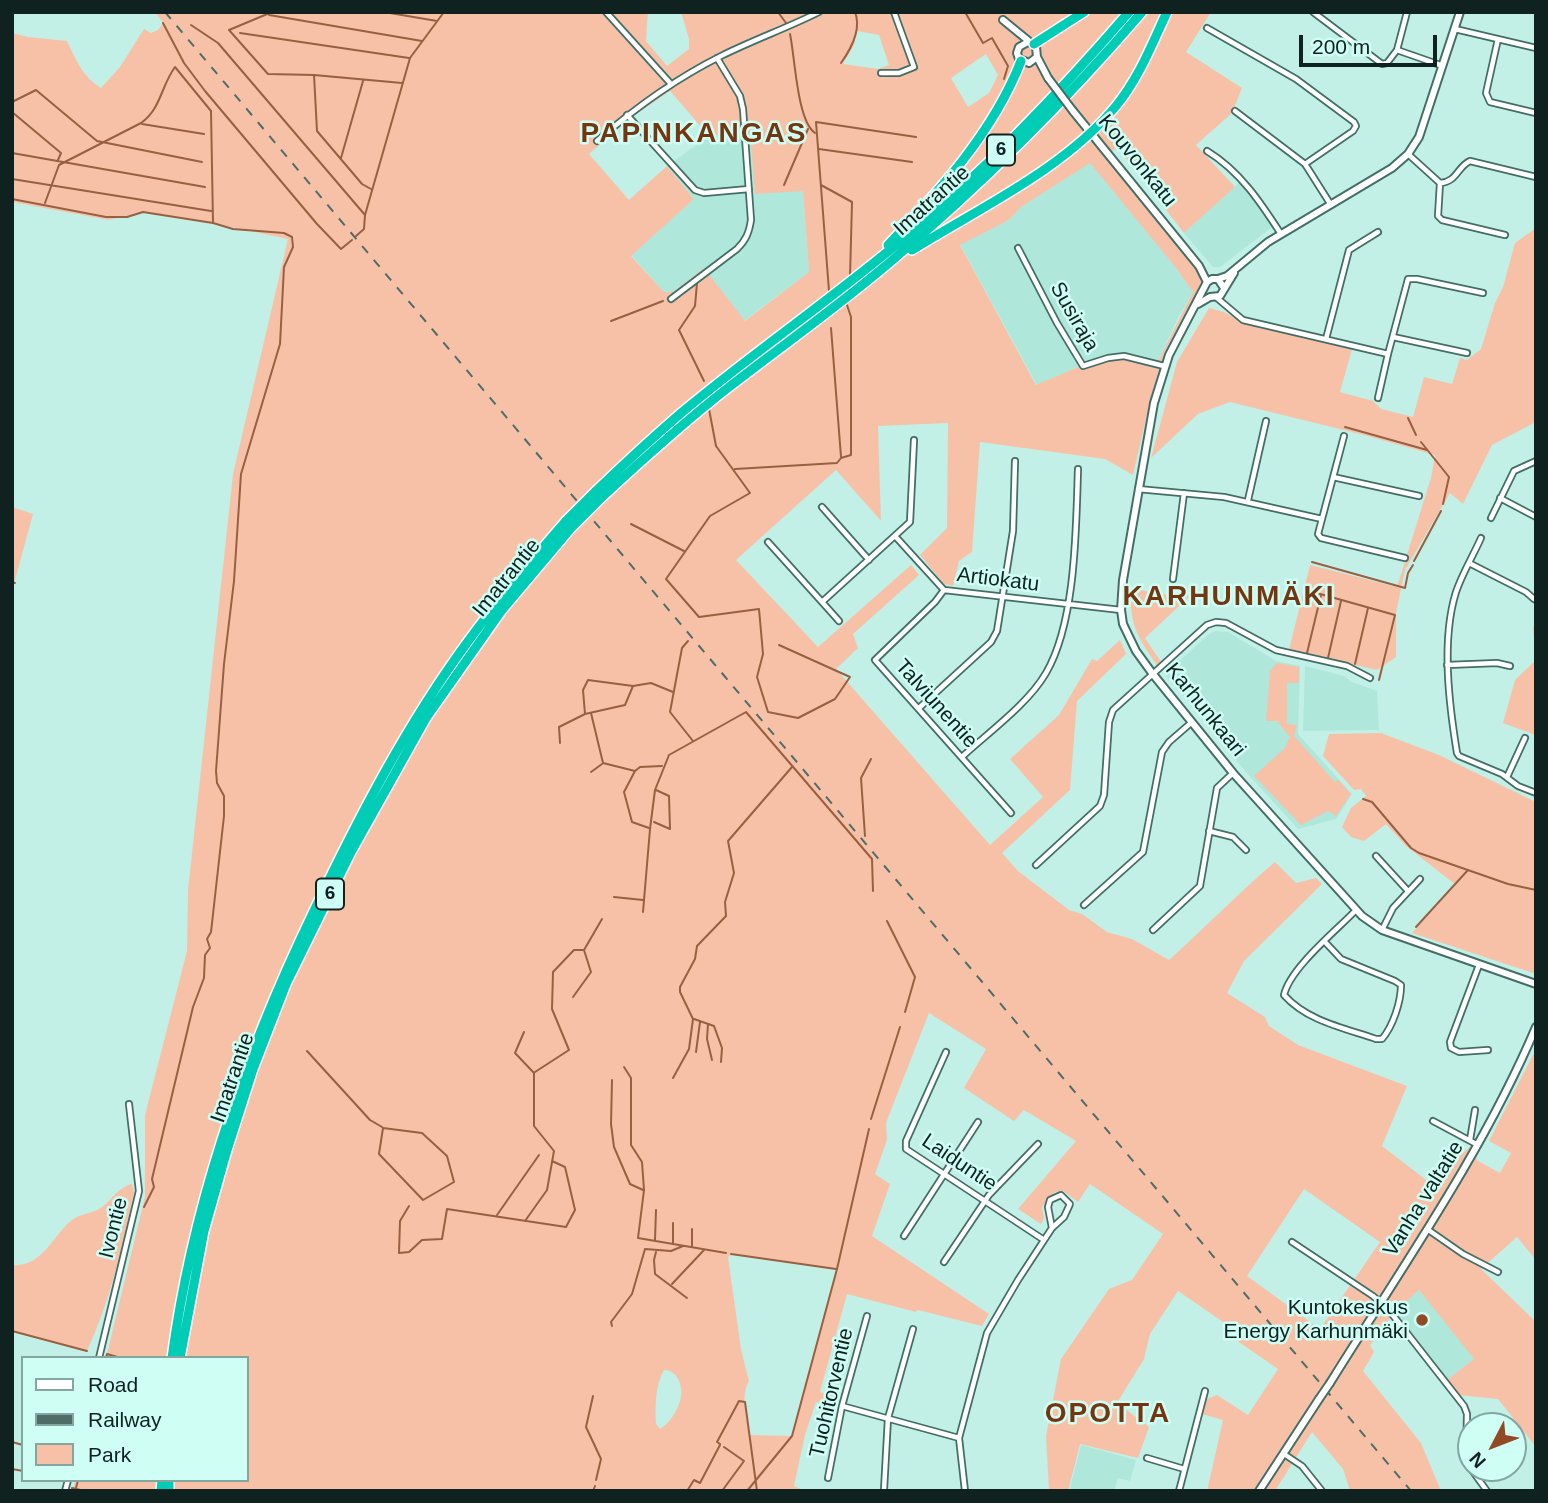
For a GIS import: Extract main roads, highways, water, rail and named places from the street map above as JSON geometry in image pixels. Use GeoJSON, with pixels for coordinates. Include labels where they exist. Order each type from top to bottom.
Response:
{"type":"FeatureCollection","features":[{"type":"Feature","properties":{"kind":"highway"},"geometry":{"type":"LineString","coordinates":[[1031,43],[1084,12]]}},
{"type":"Feature","properties":{"kind":"highway","name":"Imatrantie"},"geometry":{"type":"LineString","coordinates":[[173,1356],[195,1228],[245,1066],[280,981],[344,847],[420,714],[468,641],[526,567],[681,413],[909,234],[1007,144],[1077,72],[1129,12]]}},
{"type":"Feature","properties":{"kind":"highway","name":"Imatrantie"},"geometry":{"type":"LineString","coordinates":[[597,496],[685,422],[887,265],[952,208],[1049,116],[1142,12]]}},
{"type":"Feature","properties":{"kind":"highway"},"geometry":{"type":"LineString","coordinates":[[887,265],[1028,181],[1091,132],[1117,105],[1135,78],[1167,12]]}},
{"type":"Feature","properties":{"kind":"highway"},"geometry":{"type":"LineString","coordinates":[[860,274],[963,161],[1025,62]]}},
{"type":"Feature","properties":{"kind":"highway","name":"Imatrantie"},"geometry":{"type":"LineString","coordinates":[[180,1356],[204,1231],[226,1150],[253,1069],[286,984],[351,852],[426,718],[502,610],[569,525]]}},
{"type":"Feature","properties":{"kind":"waterway"},"geometry":{"type":"LineString","coordinates":[[272,12],[229,30],[268,74],[402,83]]}},
{"type":"Feature","properties":{"kind":"waterway"},"geometry":{"type":"LineString","coordinates":[[384,12],[437,21]]}},
{"type":"Feature","properties":{"kind":"waterway"},"geometry":{"type":"LineString","coordinates":[[356,236],[364,229],[365,215],[410,58],[444,12]]}},
{"type":"Feature","properties":{"kind":"waterway"},"geometry":{"type":"LineString","coordinates":[[778,12],[786,23]]}},
{"type":"Feature","properties":{"kind":"waterway"},"geometry":{"type":"LineString","coordinates":[[841,63],[856,32],[855,12]]}},
{"type":"Feature","properties":{"kind":"waterway"},"geometry":{"type":"LineString","coordinates":[[965,12],[983,43],[992,38],[1008,66],[1004,79]]}},
{"type":"Feature","properties":{"kind":"waterway"},"geometry":{"type":"LineString","coordinates":[[269,15],[422,41]]}},
{"type":"Feature","properties":{"kind":"waterway"},"geometry":{"type":"LineString","coordinates":[[163,23],[184,63],[205,91],[317,224],[341,249],[352,240]]}},
{"type":"Feature","properties":{"kind":"waterway"},"geometry":{"type":"LineString","coordinates":[[191,25],[218,43],[365,215]]}},
{"type":"Feature","properties":{"kind":"waterway"},"geometry":{"type":"LineString","coordinates":[[240,33],[409,58]]}},
{"type":"Feature","properties":{"kind":"waterway"},"geometry":{"type":"LineString","coordinates":[[790,34],[800,102],[804,116],[815,133]]}},
{"type":"Feature","properties":{"kind":"waterway"},"geometry":{"type":"LineString","coordinates":[[45,203],[59,165],[141,123],[153,111],[175,67],[211,111],[213,222]]}},
{"type":"Feature","properties":{"kind":"waterway"},"geometry":{"type":"LineString","coordinates":[[314,75],[317,131],[362,184],[371,189]]}},
{"type":"Feature","properties":{"kind":"waterway"},"geometry":{"type":"LineString","coordinates":[[341,158],[363,81]]}},
{"type":"Feature","properties":{"kind":"waterway"},"geometry":{"type":"LineString","coordinates":[[12,102],[36,90],[97,141],[202,162]]}},
{"type":"Feature","properties":{"kind":"waterway"},"geometry":{"type":"LineString","coordinates":[[12,112],[61,153],[58,160]]}},
{"type":"Feature","properties":{"kind":"waterway"},"geometry":{"type":"LineString","coordinates":[[829,291],[816,122],[916,137]]}},
{"type":"Feature","properties":{"kind":"waterway"},"geometry":{"type":"LineString","coordinates":[[142,124],[204,134]]}},
{"type":"Feature","properties":{"kind":"waterway"},"geometry":{"type":"LineString","coordinates":[[784,185],[808,129]]}},
{"type":"Feature","properties":{"kind":"waterway"},"geometry":{"type":"LineString","coordinates":[[819,149],[912,162]]}},
{"type":"Feature","properties":{"kind":"waterway"},"geometry":{"type":"LineString","coordinates":[[12,153],[205,187]]}},
{"type":"Feature","properties":{"kind":"waterway"},"geometry":{"type":"LineString","coordinates":[[12,179],[211,211]]}},
{"type":"Feature","properties":{"kind":"waterway"},"geometry":{"type":"LineString","coordinates":[[821,185],[852,202],[850,277]]}},
{"type":"Feature","properties":{"kind":"waterway"},"geometry":{"type":"LineString","coordinates":[[12,199],[106,217],[127,217],[143,212],[213,223],[233,229],[284,233],[292,237],[293,247],[284,267],[280,344],[241,474],[216,771],[217,783],[224,796],[224,816],[211,932],[207,939],[210,948],[205,955],[204,978],[193,1007],[152,1179],[154,1187],[144,1207]]}},
{"type":"Feature","properties":{"kind":"waterway"},"geometry":{"type":"LineString","coordinates":[[697,283],[695,306],[679,330],[704,381]]}},
{"type":"Feature","properties":{"kind":"waterway"},"geometry":{"type":"LineString","coordinates":[[681,294],[696,284]]}},
{"type":"Feature","properties":{"kind":"waterway"},"geometry":{"type":"LineString","coordinates":[[611,321],[663,301]]}},
{"type":"Feature","properties":{"kind":"waterway"},"geometry":{"type":"LineString","coordinates":[[735,469],[837,463],[841,458],[851,455],[851,317],[847,305]]}},
{"type":"Feature","properties":{"kind":"waterway"},"geometry":{"type":"LineString","coordinates":[[831,328],[841,457]]}},
{"type":"Feature","properties":{"kind":"waterway"},"geometry":{"type":"LineString","coordinates":[[709,409],[716,446],[750,493],[710,516],[666,579],[699,617],[759,609],[763,654],[757,677],[768,712],[798,718],[835,699],[850,677],[779,645]]}},
{"type":"Feature","properties":{"kind":"waterway"},"geometry":{"type":"LineString","coordinates":[[1408,418],[1416,435]]}},
{"type":"Feature","properties":{"kind":"waterway"},"geometry":{"type":"LineString","coordinates":[[1345,427],[1427,450]]}},
{"type":"Feature","properties":{"kind":"waterway"},"geometry":{"type":"LineString","coordinates":[[1421,442],[1449,477],[1443,504]]}},
{"type":"Feature","properties":{"kind":"waterway"},"geometry":{"type":"LineString","coordinates":[[1414,561],[1441,511]]}},
{"type":"Feature","properties":{"kind":"waterway"},"geometry":{"type":"LineString","coordinates":[[631,524],[684,551]]}},
{"type":"Feature","properties":{"kind":"waterway"},"geometry":{"type":"LineString","coordinates":[[1312,562],[1405,588],[1413,565]]}},
{"type":"Feature","properties":{"kind":"waterway"},"geometry":{"type":"LineString","coordinates":[[1306,590],[1395,615],[1379,680]]}},
{"type":"Feature","properties":{"kind":"waterway"},"geometry":{"type":"LineString","coordinates":[[1307,653],[1321,595]]}},
{"type":"Feature","properties":{"kind":"waterway"},"geometry":{"type":"LineString","coordinates":[[1328,658],[1341,601]]}},
{"type":"Feature","properties":{"kind":"waterway"},"geometry":{"type":"LineString","coordinates":[[1355,664],[1368,608]]}},
{"type":"Feature","properties":{"kind":"waterway"},"geometry":{"type":"LineString","coordinates":[[688,641],[682,648],[670,712],[693,741]]}},
{"type":"Feature","properties":{"kind":"waterway"},"geometry":{"type":"LineString","coordinates":[[585,714],[583,690],[588,680],[633,686],[651,683],[673,692]]}},
{"type":"Feature","properties":{"kind":"waterway"},"geometry":{"type":"LineString","coordinates":[[560,743],[559,727],[585,714],[625,705],[633,686]]}},
{"type":"Feature","properties":{"kind":"waterway"},"geometry":{"type":"LineString","coordinates":[[12,698],[12,703]]}},
{"type":"Feature","properties":{"kind":"waterway"},"geometry":{"type":"LineString","coordinates":[[643,912],[655,790],[669,755],[746,712],[872,859],[873,891]]}},
{"type":"Feature","properties":{"kind":"waterway"},"geometry":{"type":"LineString","coordinates":[[591,713],[603,763]]}},
{"type":"Feature","properties":{"kind":"waterway"},"geometry":{"type":"LineString","coordinates":[[865,836],[861,778],[871,759]]}},
{"type":"Feature","properties":{"kind":"waterway"},"geometry":{"type":"LineString","coordinates":[[603,763],[635,771],[640,767],[662,766]]}},
{"type":"Feature","properties":{"kind":"waterway"},"geometry":{"type":"LineString","coordinates":[[591,772],[602,764]]}},
{"type":"Feature","properties":{"kind":"waterway"},"geometry":{"type":"LineString","coordinates":[[673,1078],[689,1049],[693,1019],[680,987],[695,959],[697,946],[726,916],[725,902],[734,873],[728,841],[792,767]]}},
{"type":"Feature","properties":{"kind":"waterway"},"geometry":{"type":"LineString","coordinates":[[635,771],[624,792],[632,822],[649,828]]}},
{"type":"Feature","properties":{"kind":"waterway"},"geometry":{"type":"LineString","coordinates":[[654,822],[670,829],[669,796],[656,790]]}},
{"type":"Feature","properties":{"kind":"waterway"},"geometry":{"type":"LineString","coordinates":[[1363,799],[1372,802],[1411,848],[1419,853],[1508,884],[1536,890]]}},
{"type":"Feature","properties":{"kind":"waterway"},"geometry":{"type":"LineString","coordinates":[[1416,927],[1468,870]]}},
{"type":"Feature","properties":{"kind":"waterway"},"geometry":{"type":"LineString","coordinates":[[614,897],[643,900]]}},
{"type":"Feature","properties":{"kind":"waterway"},"geometry":{"type":"LineString","coordinates":[[573,997],[591,972],[584,950],[602,919]]}},
{"type":"Feature","properties":{"kind":"waterway"},"geometry":{"type":"LineString","coordinates":[[887,921],[915,977],[905,1012]]}},
{"type":"Feature","properties":{"kind":"waterway"},"geometry":{"type":"LineString","coordinates":[[535,1072],[569,1050],[552,1009],[553,972],[574,950],[584,950]]}},
{"type":"Feature","properties":{"kind":"waterway"},"geometry":{"type":"LineString","coordinates":[[694,1019],[714,1026],[722,1048],[721,1062]]}},
{"type":"Feature","properties":{"kind":"waterway"},"geometry":{"type":"LineString","coordinates":[[696,1052],[700,1022]]}},
{"type":"Feature","properties":{"kind":"waterway"},"geometry":{"type":"LineString","coordinates":[[708,1024],[707,1039],[712,1060]]}},
{"type":"Feature","properties":{"kind":"waterway"},"geometry":{"type":"LineString","coordinates":[[871,1119],[900,1027]]}},
{"type":"Feature","properties":{"kind":"waterway"},"geometry":{"type":"LineString","coordinates":[[524,1032],[515,1053],[534,1073],[534,1126],[554,1151],[547,1190],[525,1221]]}},
{"type":"Feature","properties":{"kind":"waterway"},"geometry":{"type":"LineString","coordinates":[[307,1051],[370,1120],[382,1127]]}},
{"type":"Feature","properties":{"kind":"waterway"},"geometry":{"type":"LineString","coordinates":[[624,1067],[631,1078],[631,1145],[642,1162],[644,1190],[638,1238],[726,1253]]}},
{"type":"Feature","properties":{"kind":"waterway"},"geometry":{"type":"LineString","coordinates":[[612,1080],[611,1124],[614,1147],[630,1184],[643,1190]]}},
{"type":"Feature","properties":{"kind":"waterway"},"geometry":{"type":"LineString","coordinates":[[383,1128],[422,1133],[447,1156],[454,1182],[423,1200],[379,1154],[383,1128]]}},
{"type":"Feature","properties":{"kind":"waterway"},"geometry":{"type":"LineString","coordinates":[[747,1491],[792,1436],[837,1269],[869,1129]]}},
{"type":"Feature","properties":{"kind":"waterway"},"geometry":{"type":"LineString","coordinates":[[497,1215],[539,1155]]}},
{"type":"Feature","properties":{"kind":"waterway"},"geometry":{"type":"LineString","coordinates":[[409,1206],[400,1221],[399,1253],[409,1252],[422,1240],[442,1239],[447,1209],[566,1227],[575,1210],[565,1167],[552,1161]]}},
{"type":"Feature","properties":{"kind":"waterway"},"geometry":{"type":"LineString","coordinates":[[655,1240],[656,1210]]}},
{"type":"Feature","properties":{"kind":"waterway"},"geometry":{"type":"LineString","coordinates":[[673,1223],[673,1243]]}},
{"type":"Feature","properties":{"kind":"waterway"},"geometry":{"type":"LineString","coordinates":[[692,1229],[692,1246]]}},
{"type":"Feature","properties":{"kind":"waterway"},"geometry":{"type":"LineString","coordinates":[[612,1326],[611,1322],[632,1294],[645,1249],[671,1251],[683,1246]]}},
{"type":"Feature","properties":{"kind":"waterway"},"geometry":{"type":"LineString","coordinates":[[672,1284],[704,1250]]}},
{"type":"Feature","properties":{"kind":"waterway"},"geometry":{"type":"LineString","coordinates":[[656,1252],[655,1274],[687,1298]]}},
{"type":"Feature","properties":{"kind":"waterway"},"geometry":{"type":"LineString","coordinates":[[731,1254],[836,1269]]}},
{"type":"Feature","properties":{"kind":"waterway"},"geometry":{"type":"LineString","coordinates":[[12,1331],[87,1351]]}},
{"type":"Feature","properties":{"kind":"waterway"},"geometry":{"type":"LineString","coordinates":[[106,1356],[114,1356]]}},
{"type":"Feature","properties":{"kind":"waterway"},"geometry":{"type":"LineString","coordinates":[[593,1396],[586,1427],[601,1459],[596,1480]]}},
{"type":"Feature","properties":{"kind":"waterway"},"geometry":{"type":"LineString","coordinates":[[720,1444],[717,1442],[739,1401],[745,1402],[757,1491]]}},
{"type":"Feature","properties":{"kind":"waterway"},"geometry":{"type":"LineString","coordinates":[[12,1442],[21,1444]]}},
{"type":"Feature","properties":{"kind":"waterway"},"geometry":{"type":"LineString","coordinates":[[687,1491],[694,1480],[700,1483],[720,1445]]}},
{"type":"Feature","properties":{"kind":"waterway"},"geometry":{"type":"LineString","coordinates":[[722,1491],[744,1461],[724,1447]]}},
{"type":"Feature","properties":{"kind":"waterway"},"geometry":{"type":"LineString","coordinates":[[12,1469],[21,1471]]}},
{"type":"Feature","properties":{"kind":"waterway"},"geometry":{"type":"LineString","coordinates":[[76,1488],[78,1482]]}},
{"type":"Feature","properties":{"kind":"waterway"},"geometry":{"type":"LineString","coordinates":[[593,1491],[595,1486]]}},
{"type":"Feature","properties":{"kind":"waterway"},"geometry":{"type":"LineString","coordinates":[[72,1491],[72,1488],[85,1491]]}},
{"type":"Feature","properties":{"kind":"railway"},"geometry":{"type":"LineString","coordinates":[[165,12],[1411,1491]]}},
{"type":"Feature","properties":{"kind":"place","name":"Kuntokeskus Energy Karhunmäki"},"geometry":{"type":"Point","coordinates":[1422,1320]}},
{"type":"Feature","properties":{"kind":"district","name":"PAPINKANGAS"},"geometry":{"type":"Point","coordinates":[694,134]}},
{"type":"Feature","properties":{"kind":"district","name":"KARHUNMÄKI"},"geometry":{"type":"Point","coordinates":[1229,597]}},
{"type":"Feature","properties":{"kind":"district","name":"OPOTTA"},"geometry":{"type":"Point","coordinates":[1108,1414]}}]}
